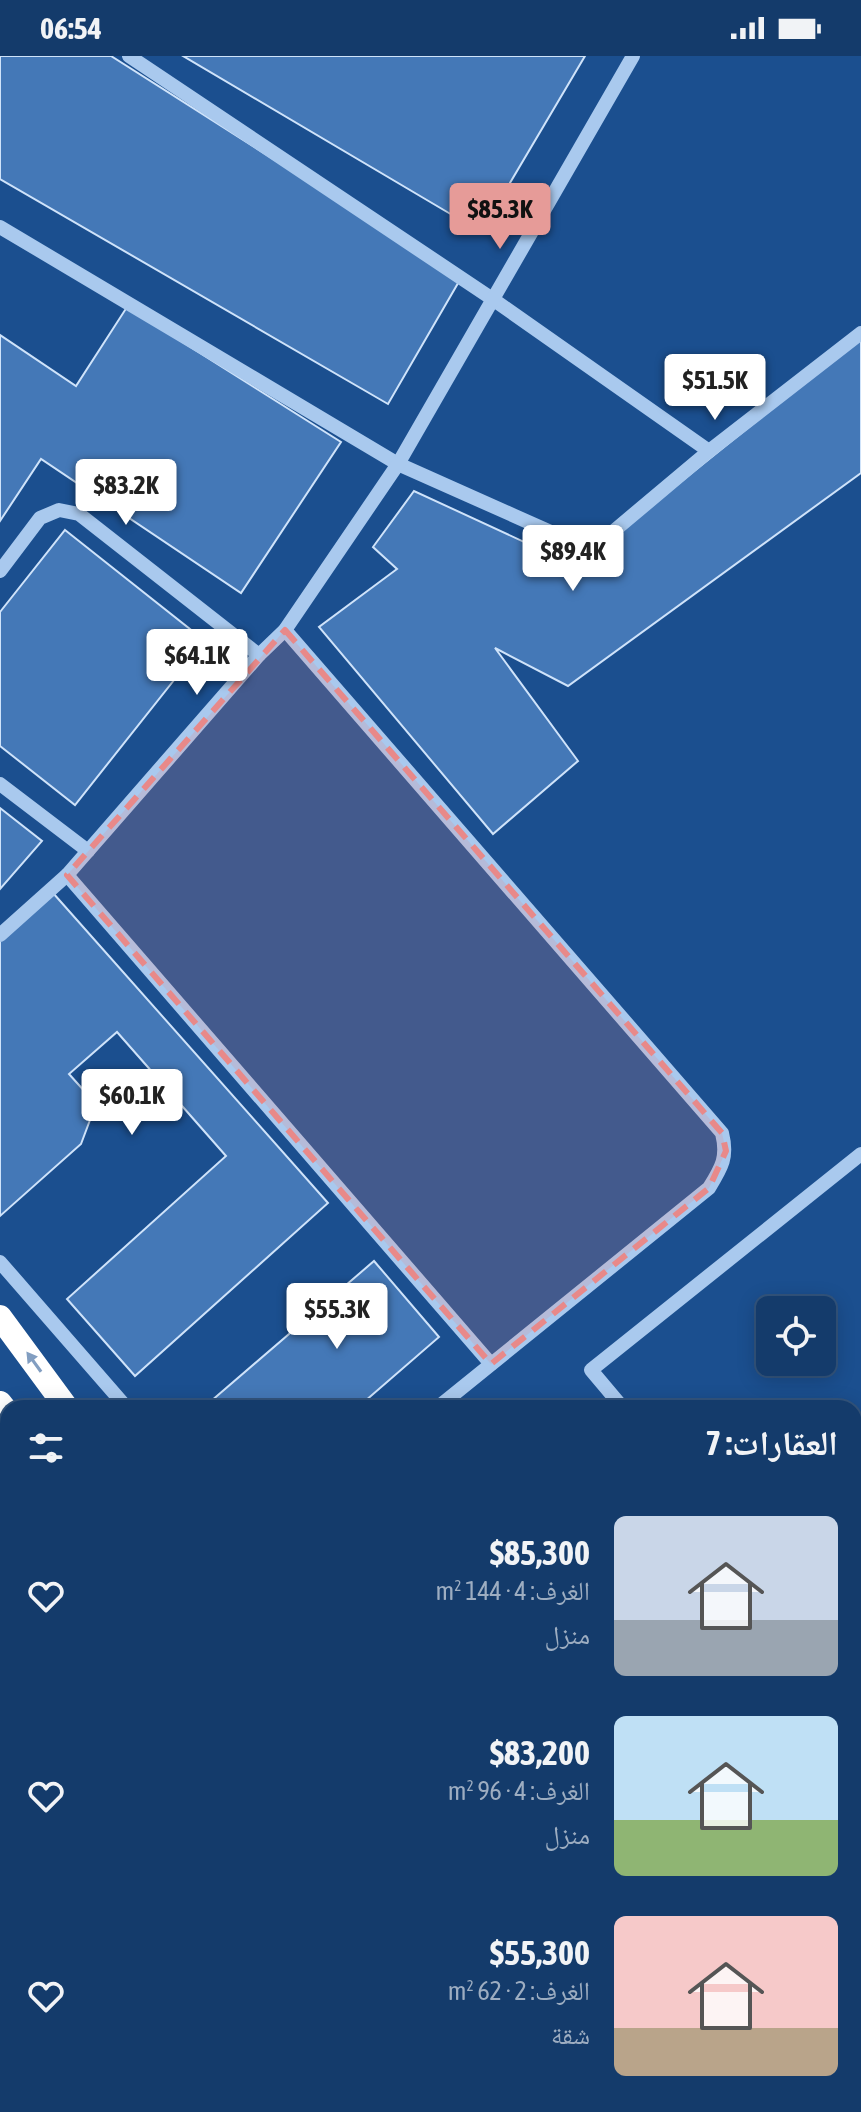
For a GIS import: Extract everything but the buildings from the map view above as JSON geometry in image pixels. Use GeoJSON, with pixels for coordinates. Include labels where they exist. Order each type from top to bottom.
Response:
{"type":"FeatureCollection","features":[{"type":"Feature","properties":{"kind":"highway"},"geometry":{"type":"LineString","coordinates":[[0,1317],[61,1400]]}},
{"type":"Feature","properties":{"kind":"street"},"geometry":{"type":"LineString","coordinates":[[129,56],[494,300],[709,451]]}},
{"type":"Feature","properties":{"kind":"street"},"geometry":{"type":"LineString","coordinates":[[0,935],[67,875],[259,655],[285,630],[398,464],[633,56]]}},
{"type":"Feature","properties":{"kind":"street"},"geometry":{"type":"LineString","coordinates":[[0,227],[398,464],[582,546],[596,546],[709,451],[861,333]]}},
{"type":"Feature","properties":{"kind":"street"},"geometry":{"type":"LineString","coordinates":[[0,571],[40,518],[59,510],[79,514],[259,655]]}},
{"type":"Feature","properties":{"kind":"street"},"geometry":{"type":"LineString","coordinates":[[285,630],[722,1133],[726,1151],[720,1171],[709,1188],[447,1400]]}},
{"type":"Feature","properties":{"kind":"street"},"geometry":{"type":"LineString","coordinates":[[0,784],[88,851]]}},
{"type":"Feature","properties":{"kind":"street"},"geometry":{"type":"LineString","coordinates":[[67,875],[491,1364]]}},
{"type":"Feature","properties":{"kind":"street"},"geometry":{"type":"LineString","coordinates":[[616,1400],[591,1370],[861,1154]]}},
{"type":"Feature","properties":{"kind":"street"},"geometry":{"type":"LineString","coordinates":[[0,1262],[120,1400]]}},
{"type":"Feature","properties":{"kind":"highlighted area"},"geometry":{"type":"Polygon","coordinates":[[[285,630],[722,1133],[726,1151],[709,1188],[491,1364],[67,875],[285,630]]]}}]}
